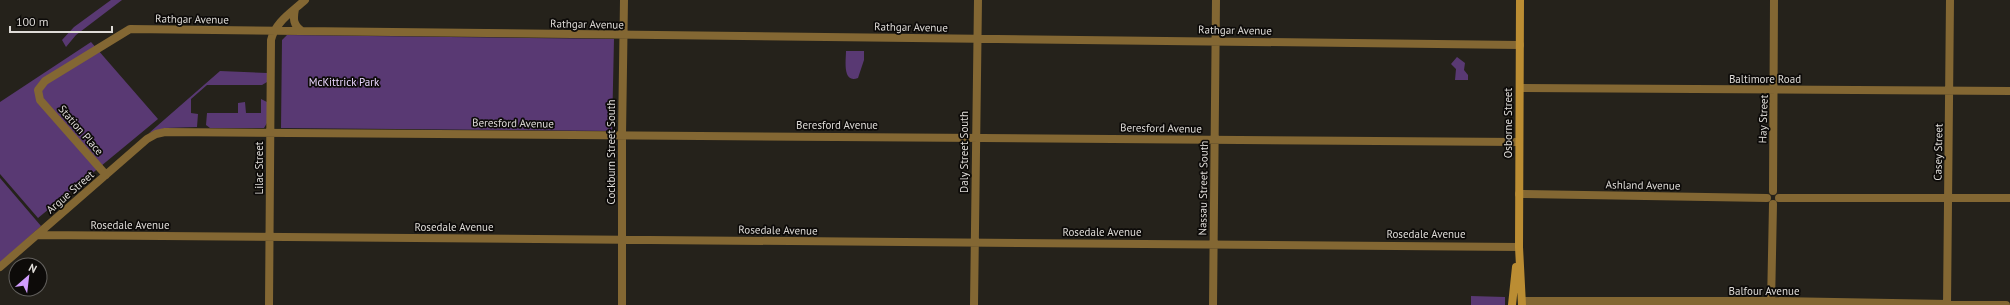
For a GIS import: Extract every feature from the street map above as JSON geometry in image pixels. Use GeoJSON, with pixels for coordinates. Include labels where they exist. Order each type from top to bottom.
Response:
{"type":"FeatureCollection","features":[{"type":"Feature","properties":{"kind":"main road","name":"Osborne Street"},"geometry":{"type":"LineString","coordinates":[[1520,0],[1519,247],[1522,303]]}},
{"type":"Feature","properties":{"kind":"main road","name":"Osborne Street"},"geometry":{"type":"LineString","coordinates":[[1512,305],[1519,247]]}},
{"type":"Feature","properties":{"kind":"street"},"geometry":{"type":"LineString","coordinates":[[273,31],[305,0]]}},
{"type":"Feature","properties":{"kind":"street","name":"Cockburn Street South"},"geometry":{"type":"LineString","coordinates":[[622,305],[624,0]]}},
{"type":"Feature","properties":{"kind":"street","name":"Daly Street South"},"geometry":{"type":"LineString","coordinates":[[974,305],[975,136],[978,0]]}},
{"type":"Feature","properties":{"kind":"street","name":"Nassau Street South"},"geometry":{"type":"LineString","coordinates":[[1213,305],[1216,0]]}},
{"type":"Feature","properties":{"kind":"street","name":"Hay Street"},"geometry":{"type":"LineString","coordinates":[[1771,303],[1771,198],[1775,90],[1774,0]]}},
{"type":"Feature","properties":{"kind":"street","name":"Casey Street"},"geometry":{"type":"LineString","coordinates":[[1947,304],[1950,0]]}},
{"type":"Feature","properties":{"kind":"street"},"geometry":{"type":"LineString","coordinates":[[296,9],[294,22],[302,31]]}},
{"type":"Feature","properties":{"kind":"street","name":"Rathgar Avenue"},"geometry":{"type":"LineString","coordinates":[[40,100],[38,90],[45,81],[130,29],[1520,45]]}},
{"type":"Feature","properties":{"kind":"street","name":"Lilac Street"},"geometry":{"type":"LineString","coordinates":[[269,305],[271,40],[273,31]]}},
{"type":"Feature","properties":{"kind":"street","name":"Baltimore Road"},"geometry":{"type":"LineString","coordinates":[[1520,88],[1950,92],[2010,91]]}},
{"type":"Feature","properties":{"kind":"street","name":"Station Place"},"geometry":{"type":"LineString","coordinates":[[40,100],[106,176]]}},
{"type":"Feature","properties":{"kind":"street","name":"Beresford Avenue"},"geometry":{"type":"LineString","coordinates":[[156,134],[165,132],[975,136],[1214,140],[1519,142]]}},
{"type":"Feature","properties":{"kind":"street","name":"Argue Street"},"geometry":{"type":"LineString","coordinates":[[0,267],[147,139],[156,134]]}},
{"type":"Feature","properties":{"kind":"street","name":"Ashland Avenue"},"geometry":{"type":"LineString","coordinates":[[1519,194],[1771,198]]}},
{"type":"Feature","properties":{"kind":"street"},"geometry":{"type":"LineString","coordinates":[[1771,198],[1776,203],[1779,198],[2010,198]]}},
{"type":"Feature","properties":{"kind":"street","name":"Rosedale Avenue"},"geometry":{"type":"LineString","coordinates":[[37,235],[1519,247]]}},
{"type":"Feature","properties":{"kind":"street","name":"Balfour Avenue"},"geometry":{"type":"LineString","coordinates":[[1522,303],[2006,305]]}},
{"type":"Feature","properties":{"kind":"green space"},"geometry":{"type":"Polygon","coordinates":[[[111,0],[122,0],[76,35],[66,47],[62,40],[74,27],[111,0]]]}},
{"type":"Feature","properties":{"kind":"green space","name":"McKittrick Park"},"geometry":{"type":"Polygon","coordinates":[[[287,35],[614,39],[612,131],[281,128],[282,40],[287,35]]]}},
{"type":"Feature","properties":{"kind":"green space"},"geometry":{"type":"Polygon","coordinates":[[[91,42],[158,119],[38,218],[0,174],[0,102],[91,42]]]}},
{"type":"Feature","properties":{"kind":"green space"},"geometry":{"type":"Polygon","coordinates":[[[846,51],[864,51],[864,60],[858,78],[849,78],[847,74],[846,51]]]}},
{"type":"Feature","properties":{"kind":"green space"},"geometry":{"type":"Polygon","coordinates":[[[1457,57],[1465,63],[1464,70],[1468,75],[1468,80],[1455,80],[1456,69],[1451,64],[1457,57]]]}},
{"type":"Feature","properties":{"kind":"green space"},"geometry":{"type":"Polygon","coordinates":[[[220,71],[267,73],[267,82],[262,85],[207,85],[191,99],[191,113],[198,114],[197,127],[165,128],[149,133],[220,71]]]}},
{"type":"Feature","properties":{"kind":"green space"},"geometry":{"type":"Polygon","coordinates":[[[261,99],[267,102],[267,123],[264,128],[210,128],[206,125],[207,113],[238,113],[238,103],[245,102],[246,113],[261,113],[261,99]]]}},
{"type":"Feature","properties":{"kind":"green space"},"geometry":{"type":"Polygon","coordinates":[[[0,178],[41,226],[0,263],[0,178]]]}},
{"type":"Feature","properties":{"kind":"green space"},"geometry":{"type":"Polygon","coordinates":[[[1471,296],[1505,297],[1505,305],[1471,305],[1471,296]]]}}]}
